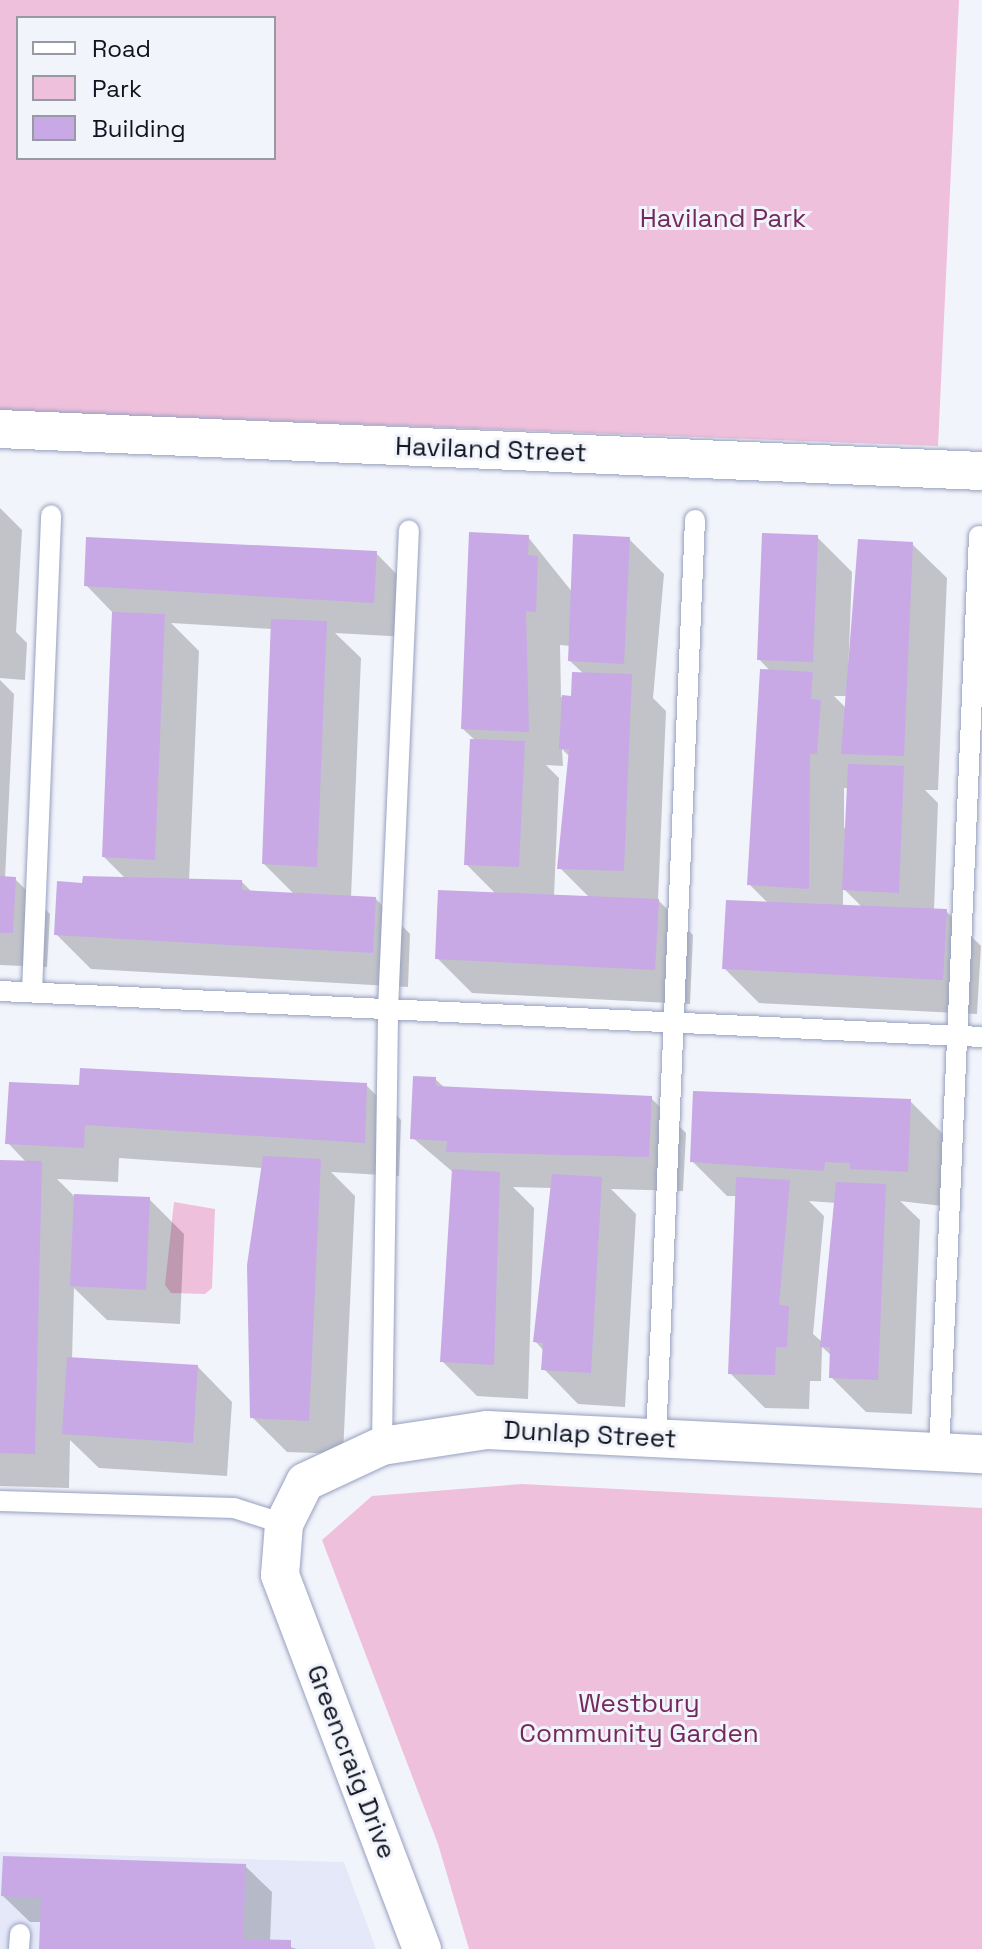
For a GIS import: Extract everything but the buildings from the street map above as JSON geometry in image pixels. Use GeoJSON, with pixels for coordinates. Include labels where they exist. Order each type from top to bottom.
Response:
{"type":"FeatureCollection","features":[{"type":"Feature","properties":{"kind":"street","name":"Haviland Street"},"geometry":{"type":"LineString","coordinates":[[0,429],[982,471]]}},
{"type":"Feature","properties":{"kind":"street","name":"Dunlap Street"},"geometry":{"type":"LineString","coordinates":[[280,1575],[284,1524],[305,1482],[382,1446],[487,1430],[982,1454]]}},
{"type":"Feature","properties":{"kind":"street","name":"Greencraig Drive"},"geometry":{"type":"LineString","coordinates":[[280,1575],[422,1949]]}},
{"type":"Feature","properties":{"kind":"lane"},"geometry":{"type":"LineString","coordinates":[[32,992],[51,515]]}},
{"type":"Feature","properties":{"kind":"lane"},"geometry":{"type":"LineString","coordinates":[[656,1439],[695,520]]}},
{"type":"Feature","properties":{"kind":"lane"},"geometry":{"type":"LineString","coordinates":[[382,1446],[388,1009],[409,530]]}},
{"type":"Feature","properties":{"kind":"lane"},"geometry":{"type":"LineString","coordinates":[[939,1452],[979,536]]}},
{"type":"Feature","properties":{"kind":"lane"},"geometry":{"type":"LineString","coordinates":[[0,991],[982,1037]]}},
{"type":"Feature","properties":{"kind":"lane"},"geometry":{"type":"LineString","coordinates":[[0,1501],[234,1508],[284,1524]]}},
{"type":"Feature","properties":{"kind":"shaded area"},"geometry":{"type":"Polygon","coordinates":[[[0,1852],[344,1862],[376,1949],[0,1949],[0,1852]]]}},
{"type":"Feature","properties":{"kind":"green space","name":"Haviland Park"},"geometry":{"type":"Polygon","coordinates":[[[0,0],[959,0],[938,446],[0,411],[0,0]]]}},
{"type":"Feature","properties":{"kind":"green space"},"geometry":{"type":"Polygon","coordinates":[[[174,1202],[215,1209],[212,1288],[205,1294],[171,1293],[165,1285],[174,1202]]]}},
{"type":"Feature","properties":{"kind":"green space","name":"Westbury Community Garden"},"geometry":{"type":"Polygon","coordinates":[[[522,1484],[982,1508],[982,1949],[469,1949],[438,1844],[322,1540],[372,1496],[522,1484]]]}}]}
